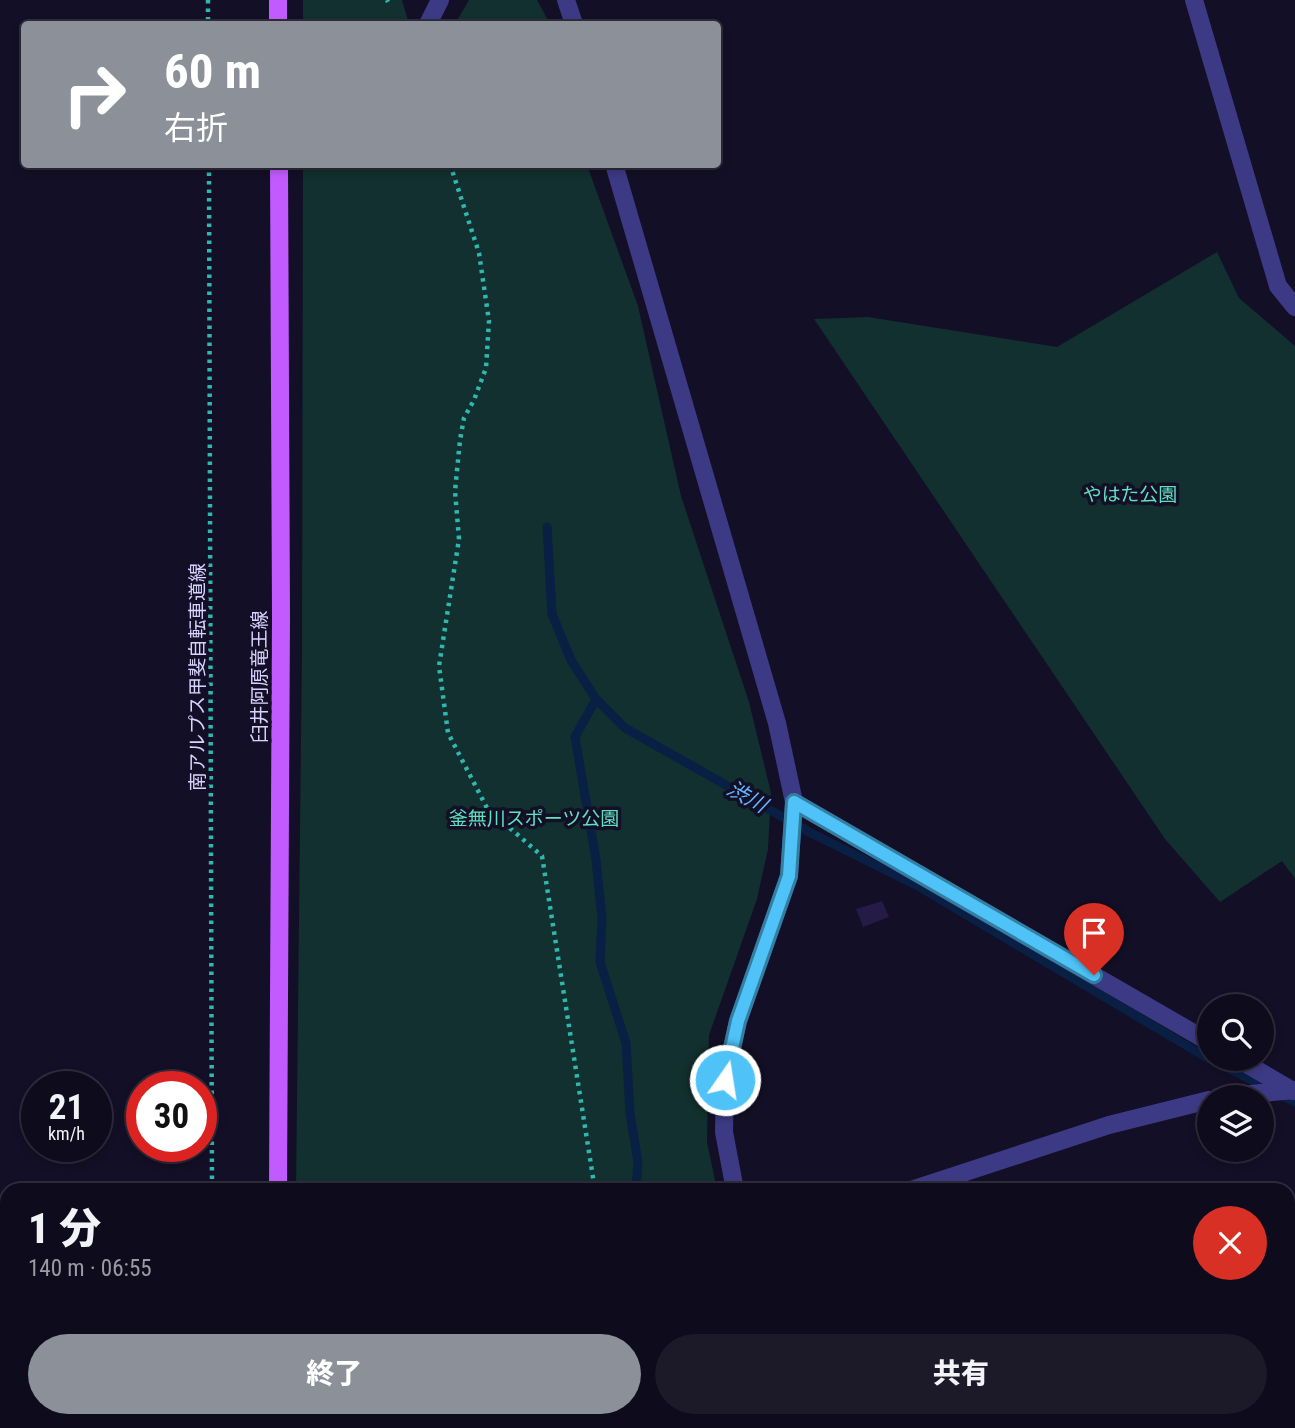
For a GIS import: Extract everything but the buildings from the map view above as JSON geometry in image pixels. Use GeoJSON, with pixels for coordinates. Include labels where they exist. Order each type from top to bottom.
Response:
{"type":"FeatureCollection","features":[{"type":"Feature","properties":{"kind":"main road"},"geometry":{"type":"LineString","coordinates":[[278,0],[278,21]]}},
{"type":"Feature","properties":{"kind":"main road","name":"臼井阿原竜王線"},"geometry":{"type":"LineString","coordinates":[[278,1183],[281,616],[279,168]]}},
{"type":"Feature","properties":{"kind":"street"},"geometry":{"type":"LineString","coordinates":[[430,21],[440,0]]}},
{"type":"Feature","properties":{"kind":"street"},"geometry":{"type":"LineString","coordinates":[[566,0],[572,21]]}},
{"type":"Feature","properties":{"kind":"street"},"geometry":{"type":"LineString","coordinates":[[1194,0],[1278,286],[1295,307]]}},
{"type":"Feature","properties":{"kind":"street"},"geometry":{"type":"LineString","coordinates":[[615,168],[777,723],[794,802],[789,876],[738,1021],[725,1080],[724,1132],[734,1183]]}},
{"type":"Feature","properties":{"kind":"street"},"geometry":{"type":"LineString","coordinates":[[794,802],[1197,1035]]}},
{"type":"Feature","properties":{"kind":"street"},"geometry":{"type":"LineString","coordinates":[[1259,1071],[1294,1091]]}},
{"type":"Feature","properties":{"kind":"street"},"geometry":{"type":"LineString","coordinates":[[1274,1093],[1294,1091]]}},
{"type":"Feature","properties":{"kind":"street"},"geometry":{"type":"LineString","coordinates":[[932,1183],[1110,1125],[1197,1103]]}},
{"type":"Feature","properties":{"kind":"path"},"geometry":{"type":"LineString","coordinates":[[208,0],[208,21]]}},
{"type":"Feature","properties":{"kind":"path","name":"南アルプス甲斐自転車道線"},"geometry":{"type":"LineString","coordinates":[[209,168],[212,1183]]}},
{"type":"Feature","properties":{"kind":"path"},"geometry":{"type":"LineString","coordinates":[[451,168],[479,253],[489,321],[486,368],[464,418],[460,440],[455,491],[459,539],[439,666],[448,733],[487,808],[542,856],[594,1183]]}},
{"type":"Feature","properties":{"kind":"green space"},"geometry":{"type":"Polygon","coordinates":[[[303,0],[402,0],[408,21],[303,21],[303,0]]]}},
{"type":"Feature","properties":{"kind":"green space"},"geometry":{"type":"Polygon","coordinates":[[[469,0],[537,0],[548,21],[457,21],[469,0]]]}},
{"type":"Feature","properties":{"kind":"green space","name":"釜無川スポーツ公園"},"geometry":{"type":"Polygon","coordinates":[[[303,168],[588,168],[638,306],[681,496],[749,702],[771,793],[768,849],[757,899],[709,1035],[707,1142],[716,1183],[296,1183],[302,647],[303,168]]]}},
{"type":"Feature","properties":{"kind":"green space","name":"やはた公園"},"geometry":{"type":"Polygon","coordinates":[[[1217,252],[1239,298],[1295,346],[1295,879],[1282,861],[1220,902],[1165,839],[814,319],[868,317],[1057,347],[1217,252]]]}},
{"type":"Feature","properties":{"kind":"waterway","name":"渋川"},"geometry":{"type":"LineString","coordinates":[[547,527],[552,614],[571,660],[596,699],[625,728],[809,832],[916,885],[1197,1052]]}},
{"type":"Feature","properties":{"kind":"waterway"},"geometry":{"type":"LineString","coordinates":[[596,699],[575,737],[596,860],[602,918],[600,962],[626,1043],[630,1113],[638,1162],[636,1183]]}},
{"type":"Feature","properties":{"kind":"waterway","name":"渋川"},"geometry":{"type":"LineString","coordinates":[[1234,1071],[1295,1102]]}},
{"type":"Feature","properties":{"kind":"route"},"geometry":{"type":"LineString","coordinates":[[725,1080],[738,1021],[789,876],[794,802],[1094,975]]}}]}
